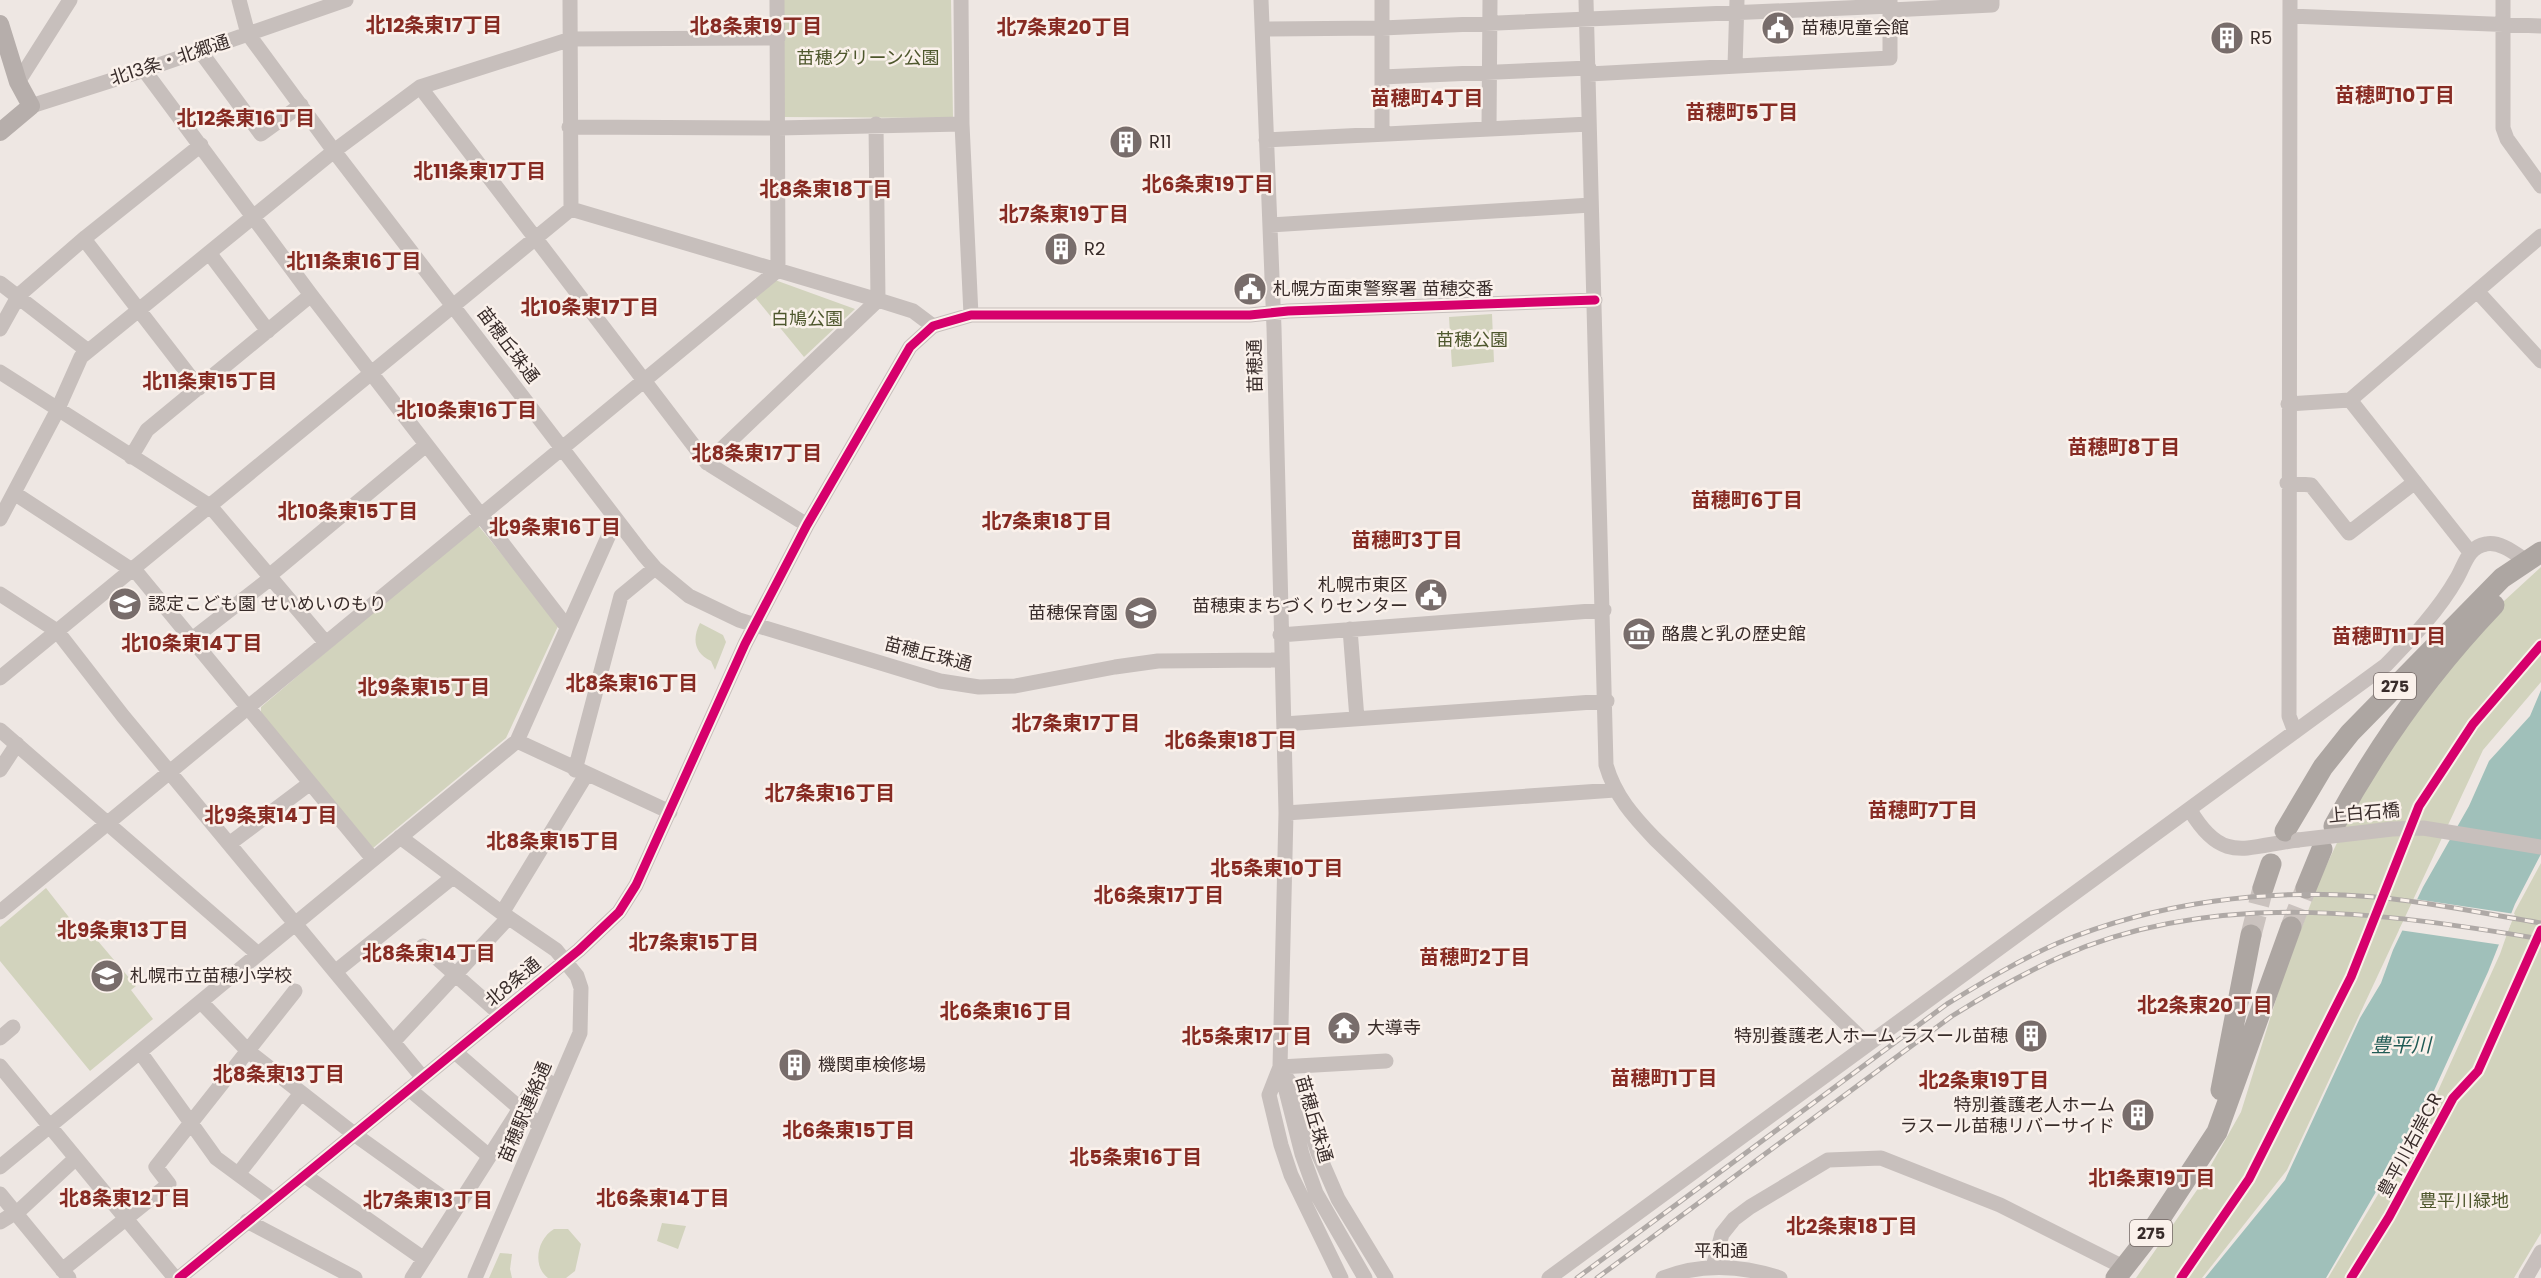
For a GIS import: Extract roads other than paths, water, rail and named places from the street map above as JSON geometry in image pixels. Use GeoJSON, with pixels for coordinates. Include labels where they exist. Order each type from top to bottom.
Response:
{"type":"FeatureCollection","features":[{"type":"Feature","properties":{"kind":"highway","name":"275"},"geometry":{"type":"LineString","coordinates":[[2334,826],[2386,738],[2438,668],[2514,584],[2535,557]]}},
{"type":"Feature","properties":{"kind":"highway","name":"275"},"geometry":{"type":"LineString","coordinates":[[2291,835],[2323,767],[2350,733],[2502,578],[2535,557]]}},
{"type":"Feature","properties":{"kind":"highway"},"geometry":{"type":"LineString","coordinates":[[2306,888],[2322,849]]}},
{"type":"Feature","properties":{"kind":"highway"},"geometry":{"type":"LineString","coordinates":[[2263,888],[2271,864]]}},
{"type":"Feature","properties":{"kind":"highway","name":"275"},"geometry":{"type":"LineString","coordinates":[[2120,1273],[2183,1185],[2217,1132],[2291,927]]}},
{"type":"Feature","properties":{"kind":"highway","name":"275"},"geometry":{"type":"LineString","coordinates":[[2183,1185],[2222,1088],[2251,934]]}},
{"type":"Feature","properties":{"kind":"main road"},"geometry":{"type":"LineString","coordinates":[[0,24],[18,82],[31,106]]}},
{"type":"Feature","properties":{"kind":"main road","name":"北13条・北郷通"},"geometry":{"type":"LineString","coordinates":[[0,132],[31,106]]}},
{"type":"Feature","properties":{"kind":"street"},"geometry":{"type":"LineString","coordinates":[[18,82],[70,0]]}},
{"type":"Feature","properties":{"kind":"street","name":"苗穂丘珠通"},"geometry":{"type":"LineString","coordinates":[[239,0],[248,34],[334,151],[655,568],[689,596],[739,620],[940,681],[979,687],[1015,687],[1158,661],[1280,660],[1286,813],[1280,1067],[1302,1154],[1316,1193],[1365,1278]]}},
{"type":"Feature","properties":{"kind":"street","name":"北13条・北郷通"},"geometry":{"type":"LineString","coordinates":[[31,106],[144,70],[346,0]]}},
{"type":"Feature","properties":{"kind":"street"},"geometry":{"type":"LineString","coordinates":[[570,0],[571,209]]}},
{"type":"Feature","properties":{"kind":"street"},"geometry":{"type":"LineString","coordinates":[[777,0],[778,270]]}},
{"type":"Feature","properties":{"kind":"street"},"geometry":{"type":"LineString","coordinates":[[961,0],[962,124],[971,315]]}},
{"type":"Feature","properties":{"kind":"street","name":"苗穂通"},"geometry":{"type":"LineString","coordinates":[[1261,0],[1270,225],[1280,660]]}},
{"type":"Feature","properties":{"kind":"street"},"geometry":{"type":"LineString","coordinates":[[1382,0],[1382,134]]}},
{"type":"Feature","properties":{"kind":"street"},"geometry":{"type":"LineString","coordinates":[[1489,128],[1490,0]]}},
{"type":"Feature","properties":{"kind":"street"},"geometry":{"type":"LineString","coordinates":[[1586,0],[1607,701],[1606,765],[1615,790],[1625,807],[1655,839],[1867,1044]]}},
{"type":"Feature","properties":{"kind":"street"},"geometry":{"type":"LineString","coordinates":[[1263,29],[1490,24],[1737,6],[1992,5],[1992,0]]}},
{"type":"Feature","properties":{"kind":"street"},"geometry":{"type":"LineString","coordinates":[[2290,0],[2287,483],[2289,716],[2295,732]]}},
{"type":"Feature","properties":{"kind":"street"},"geometry":{"type":"LineString","coordinates":[[2503,0],[2503,128],[2507,139],[2541,186]]}},
{"type":"Feature","properties":{"kind":"street"},"geometry":{"type":"LineString","coordinates":[[1382,77],[1735,66],[1890,58],[1890,5]]}},
{"type":"Feature","properties":{"kind":"street"},"geometry":{"type":"LineString","coordinates":[[1735,66],[1737,6]]}},
{"type":"Feature","properties":{"kind":"street"},"geometry":{"type":"LineString","coordinates":[[2290,16],[2541,26]]}},
{"type":"Feature","properties":{"kind":"street"},"geometry":{"type":"LineString","coordinates":[[0,519],[58,408],[81,357],[334,151],[420,87],[571,39],[778,38]]}},
{"type":"Feature","properties":{"kind":"street"},"geometry":{"type":"LineString","coordinates":[[200,51],[261,134],[302,105]]}},
{"type":"Feature","properties":{"kind":"street"},"geometry":{"type":"LineString","coordinates":[[144,70],[311,295],[567,627]]}},
{"type":"Feature","properties":{"kind":"street"},"geometry":{"type":"LineString","coordinates":[[420,87],[707,463],[807,525]]}},
{"type":"Feature","properties":{"kind":"street"},"geometry":{"type":"LineString","coordinates":[[569,127],[778,128],[876,124],[962,124]]}},
{"type":"Feature","properties":{"kind":"street"},"geometry":{"type":"LineString","coordinates":[[707,463],[878,300],[876,124]]}},
{"type":"Feature","properties":{"kind":"street"},"geometry":{"type":"LineString","coordinates":[[1266,140],[1589,124]]}},
{"type":"Feature","properties":{"kind":"street"},"geometry":{"type":"LineString","coordinates":[[0,330],[19,295],[84,238],[201,145]]}},
{"type":"Feature","properties":{"kind":"street"},"geometry":{"type":"LineString","coordinates":[[1270,225],[1592,205]]}},
{"type":"Feature","properties":{"kind":"street"},"geometry":{"type":"LineString","coordinates":[[0,678],[571,209]]}},
{"type":"Feature","properties":{"kind":"street"},"geometry":{"type":"LineString","coordinates":[[571,209],[913,311],[933,326],[971,315],[1271,314],[1595,300]]}},
{"type":"Feature","properties":{"kind":"street"},"geometry":{"type":"LineString","coordinates":[[2288,404],[2350,400],[2541,236]]}},
{"type":"Feature","properties":{"kind":"street"},"geometry":{"type":"LineString","coordinates":[[84,238],[199,387]]}},
{"type":"Feature","properties":{"kind":"street"},"geometry":{"type":"LineString","coordinates":[[210,254],[268,331]]}},
{"type":"Feature","properties":{"kind":"street"},"geometry":{"type":"LineString","coordinates":[[0,912],[778,270]]}},
{"type":"Feature","properties":{"kind":"street"},"geometry":{"type":"LineString","coordinates":[[0,283],[19,295],[88,351]]}},
{"type":"Feature","properties":{"kind":"street"},"geometry":{"type":"LineString","coordinates":[[2477,291],[2541,361]]}},
{"type":"Feature","properties":{"kind":"street"},"geometry":{"type":"LineString","coordinates":[[131,457],[147,430],[311,295]]}},
{"type":"Feature","properties":{"kind":"street","name":"北8条通"},"geometry":{"type":"LineString","coordinates":[[177,1278],[455,1052],[619,912],[636,885],[745,644],[807,525],[910,347],[933,326]]}},
{"type":"Feature","properties":{"kind":"street"},"geometry":{"type":"LineString","coordinates":[[0,372],[210,506],[326,643]]}},
{"type":"Feature","properties":{"kind":"street"},"geometry":{"type":"LineString","coordinates":[[2350,400],[2470,552]]}},
{"type":"Feature","properties":{"kind":"street"},"geometry":{"type":"LineString","coordinates":[[191,640],[267,581],[269,576],[426,445]]}},
{"type":"Feature","properties":{"kind":"street"},"geometry":{"type":"LineString","coordinates":[[2287,483],[2311,485],[2349,533],[2415,482]]}},
{"type":"Feature","properties":{"kind":"street"},"geometry":{"type":"LineString","coordinates":[[14,493],[138,574],[309,784],[374,859]]}},
{"type":"Feature","properties":{"kind":"street"},"geometry":{"type":"LineString","coordinates":[[0,1167],[517,741],[616,519]]}},
{"type":"Feature","properties":{"kind":"street"},"geometry":{"type":"LineString","coordinates":[[1550,1278],[2386,665],[2419,630],[2457,579],[2470,552],[2488,543],[2499,544],[2535,557]]}},
{"type":"Feature","properties":{"kind":"street"},"geometry":{"type":"LineString","coordinates":[[394,1041],[505,916],[581,773],[621,596],[655,568]]}},
{"type":"Feature","properties":{"kind":"street"},"geometry":{"type":"LineString","coordinates":[[0,594],[57,632],[123,716],[423,1078]]}},
{"type":"Feature","properties":{"kind":"street"},"geometry":{"type":"LineString","coordinates":[[1280,635],[1604,610]]}},
{"type":"Feature","properties":{"kind":"street"},"geometry":{"type":"LineString","coordinates":[[1350,628],[1357,719]]}},
{"type":"Feature","properties":{"kind":"street"},"geometry":{"type":"LineString","coordinates":[[1284,724],[1607,701]]}},
{"type":"Feature","properties":{"kind":"street"},"geometry":{"type":"LineString","coordinates":[[0,730],[258,954]]}},
{"type":"Feature","properties":{"kind":"street"},"geometry":{"type":"LineString","coordinates":[[517,741],[581,773],[670,812]]}},
{"type":"Feature","properties":{"kind":"street"},"geometry":{"type":"LineString","coordinates":[[0,770],[17,744]]}},
{"type":"Feature","properties":{"kind":"street"},"geometry":{"type":"LineString","coordinates":[[229,844],[309,784]]}},
{"type":"Feature","properties":{"kind":"street"},"geometry":{"type":"LineString","coordinates":[[1286,813],[1615,790]]}},
{"type":"Feature","properties":{"kind":"street","name":"上白石橋"},"geometry":{"type":"LineString","coordinates":[[2190,810],[2216,843],[2229,849],[2291,835],[2423,828],[2541,847]]}},
{"type":"Feature","properties":{"kind":"street"},"geometry":{"type":"LineString","coordinates":[[400,837],[505,916],[556,950],[565,960]]}},
{"type":"Feature","properties":{"kind":"street"},"geometry":{"type":"LineString","coordinates":[[336,971],[453,877]]}},
{"type":"Feature","properties":{"kind":"street"},"geometry":{"type":"LineString","coordinates":[[423,946],[500,1014]]}},
{"type":"Feature","properties":{"kind":"street","name":"苗穂駅連絡通"},"geometry":{"type":"LineString","coordinates":[[475,1278],[580,1032],[581,988],[565,960]]}},
{"type":"Feature","properties":{"kind":"street"},"geometry":{"type":"LineString","coordinates":[[0,1194],[66,1274],[126,1219],[169,1184],[156,1167],[295,991]]}},
{"type":"Feature","properties":{"kind":"street"},"geometry":{"type":"LineString","coordinates":[[201,1002],[248,1051],[354,1134],[456,1207]]}},
{"type":"Feature","properties":{"kind":"street"},"geometry":{"type":"LineString","coordinates":[[0,1038],[13,1027]]}},
{"type":"Feature","properties":{"kind":"street"},"geometry":{"type":"LineString","coordinates":[[140,1052],[216,1158],[273,1200]]}},
{"type":"Feature","properties":{"kind":"street"},"geometry":{"type":"LineString","coordinates":[[455,1052],[539,1125]]}},
{"type":"Feature","properties":{"kind":"street"},"geometry":{"type":"LineString","coordinates":[[1280,1067],[1386,1061]]}},
{"type":"Feature","properties":{"kind":"street"},"geometry":{"type":"LineString","coordinates":[[0,1066],[177,1278]]}},
{"type":"Feature","properties":{"kind":"street"},"geometry":{"type":"LineString","coordinates":[[1280,1067],[1269,1095],[1281,1145],[1291,1175],[1341,1278]]}},
{"type":"Feature","properties":{"kind":"street"},"geometry":{"type":"LineString","coordinates":[[1280,1067],[1302,1099],[1318,1153],[1338,1199],[1386,1278]]}},
{"type":"Feature","properties":{"kind":"street"},"geometry":{"type":"LineString","coordinates":[[412,1278],[540,1077],[556,1086]]}},
{"type":"Feature","properties":{"kind":"street"},"geometry":{"type":"LineString","coordinates":[[409,1089],[489,1156]]}},
{"type":"Feature","properties":{"kind":"street"},"geometry":{"type":"LineString","coordinates":[[239,1173],[301,1093]]}},
{"type":"Feature","properties":{"kind":"street"},"geometry":{"type":"LineString","coordinates":[[0,1222],[15,1212],[76,1158]]}},
{"type":"Feature","properties":{"kind":"street"},"geometry":{"type":"LineString","coordinates":[[1713,1267],[1722,1234],[1734,1219],[1750,1207],[1828,1160],[1881,1158],[2000,1205],[2120,1273]]}},
{"type":"Feature","properties":{"kind":"street"},"geometry":{"type":"LineString","coordinates":[[304,1175],[424,1259]]}},
{"type":"Feature","properties":{"kind":"street"},"geometry":{"type":"LineString","coordinates":[[247,1221],[355,1278]]}},
{"type":"Feature","properties":{"kind":"street"},"geometry":{"type":"LineString","coordinates":[[2526,1278],[2541,1252]]}},
{"type":"Feature","properties":{"kind":"street","name":"平和通"},"geometry":{"type":"LineString","coordinates":[[1663,1278],[1689,1270],[1713,1267],[1760,1271],[1779,1278]]}},
{"type":"Feature","properties":{"kind":"water","name":"豊平川"},"geometry":{"type":"Polygon","coordinates":[[[2541,690],[2541,854],[2515,904],[2488,972],[2432,1095],[2326,1278],[2205,1278],[2285,1180],[2360,1018],[2381,983],[2393,950],[2423,887],[2469,806],[2489,761],[2530,716],[2541,690]]]}},
{"type":"Feature","properties":{"kind":"tunnel"},"geometry":{"type":"LineString","coordinates":[[2251,935],[2263,888]]}},
{"type":"Feature","properties":{"kind":"tunnel"},"geometry":{"type":"LineString","coordinates":[[2291,927],[2306,888]]}},
{"type":"Feature","properties":{"kind":"railway"},"geometry":{"type":"LineString","coordinates":[[1577,1278],[1947,1004],[2029,957],[2096,929],[2134,917],[2214,901],[2294,895],[2396,899],[2541,923]]}},
{"type":"Feature","properties":{"kind":"railway"},"geometry":{"type":"LineString","coordinates":[[1597,1278],[1952,1016],[2060,957],[2118,936],[2178,922],[2238,914],[2298,912],[2420,921],[2541,939]]}},
{"type":"Feature","properties":{"kind":"place","name":"苗穂児童会館"},"geometry":{"type":"Point","coordinates":[1778,28]}},
{"type":"Feature","properties":{"kind":"place","name":"R5"},"geometry":{"type":"Point","coordinates":[2227,38]}},
{"type":"Feature","properties":{"kind":"place","name":"R11"},"geometry":{"type":"Point","coordinates":[1126,142]}},
{"type":"Feature","properties":{"kind":"place","name":"R2"},"geometry":{"type":"Point","coordinates":[1061,249]}},
{"type":"Feature","properties":{"kind":"place","name":"札幌方面東警察署 苗穂交番"},"geometry":{"type":"Point","coordinates":[1250,289]}},
{"type":"Feature","properties":{"kind":"place","name":"札幌市東区 苗穂東まちづくりセンター"},"geometry":{"type":"Point","coordinates":[1431,595]}},
{"type":"Feature","properties":{"kind":"place","name":"認定こども園 せいめいのもり"},"geometry":{"type":"Point","coordinates":[125,604]}},
{"type":"Feature","properties":{"kind":"place","name":"苗穂保育園"},"geometry":{"type":"Point","coordinates":[1141,613]}},
{"type":"Feature","properties":{"kind":"place","name":"酪農と乳の歴史館"},"geometry":{"type":"Point","coordinates":[1639,634]}},
{"type":"Feature","properties":{"kind":"place","name":"札幌市立苗穂小学校"},"geometry":{"type":"Point","coordinates":[107,976]}},
{"type":"Feature","properties":{"kind":"place","name":"大導寺"},"geometry":{"type":"Point","coordinates":[1344,1028]}},
{"type":"Feature","properties":{"kind":"place","name":"特別養護老人ホーム ラスール苗穂"},"geometry":{"type":"Point","coordinates":[2031,1036]}},
{"type":"Feature","properties":{"kind":"place","name":"機関車検修場"},"geometry":{"type":"Point","coordinates":[795,1065]}},
{"type":"Feature","properties":{"kind":"place","name":"特別養護老人ホーム ラスール苗穂リバーサイド"},"geometry":{"type":"Point","coordinates":[2138,1115]}},
{"type":"Feature","properties":{"kind":"district","name":"北12条東17丁目"},"geometry":{"type":"Point","coordinates":[434,25]}},
{"type":"Feature","properties":{"kind":"district","name":"北8条東19丁目"},"geometry":{"type":"Point","coordinates":[756,26]}},
{"type":"Feature","properties":{"kind":"district","name":"北7条東20丁目"},"geometry":{"type":"Point","coordinates":[1064,27]}},
{"type":"Feature","properties":{"kind":"district","name":"苗穂町10丁目"},"geometry":{"type":"Point","coordinates":[2395,95]}},
{"type":"Feature","properties":{"kind":"district","name":"苗穂町4丁目"},"geometry":{"type":"Point","coordinates":[1427,98]}},
{"type":"Feature","properties":{"kind":"district","name":"苗穂町5丁目"},"geometry":{"type":"Point","coordinates":[1742,112]}},
{"type":"Feature","properties":{"kind":"district","name":"北12条東16丁目"},"geometry":{"type":"Point","coordinates":[246,118]}},
{"type":"Feature","properties":{"kind":"district","name":"北11条東17丁目"},"geometry":{"type":"Point","coordinates":[480,171]}},
{"type":"Feature","properties":{"kind":"district","name":"北6条東19丁目"},"geometry":{"type":"Point","coordinates":[1208,184]}},
{"type":"Feature","properties":{"kind":"district","name":"北8条東18丁目"},"geometry":{"type":"Point","coordinates":[826,189]}},
{"type":"Feature","properties":{"kind":"district","name":"北7条東19丁目"},"geometry":{"type":"Point","coordinates":[1064,214]}},
{"type":"Feature","properties":{"kind":"district","name":"北11条東16丁目"},"geometry":{"type":"Point","coordinates":[354,261]}},
{"type":"Feature","properties":{"kind":"district","name":"北10条東17丁目"},"geometry":{"type":"Point","coordinates":[590,307]}},
{"type":"Feature","properties":{"kind":"district","name":"北11条東15丁目"},"geometry":{"type":"Point","coordinates":[210,381]}},
{"type":"Feature","properties":{"kind":"district","name":"北10条東16丁目"},"geometry":{"type":"Point","coordinates":[467,410]}},
{"type":"Feature","properties":{"kind":"district","name":"苗穂町8丁目"},"geometry":{"type":"Point","coordinates":[2124,447]}},
{"type":"Feature","properties":{"kind":"district","name":"北8条東17丁目"},"geometry":{"type":"Point","coordinates":[757,453]}},
{"type":"Feature","properties":{"kind":"district","name":"苗穂町6丁目"},"geometry":{"type":"Point","coordinates":[1747,500]}},
{"type":"Feature","properties":{"kind":"district","name":"北10条東15丁目"},"geometry":{"type":"Point","coordinates":[348,511]}},
{"type":"Feature","properties":{"kind":"district","name":"北7条東18丁目"},"geometry":{"type":"Point","coordinates":[1047,521]}},
{"type":"Feature","properties":{"kind":"district","name":"北9条東16丁目"},"geometry":{"type":"Point","coordinates":[555,527]}},
{"type":"Feature","properties":{"kind":"district","name":"苗穂町3丁目"},"geometry":{"type":"Point","coordinates":[1407,540]}},
{"type":"Feature","properties":{"kind":"district","name":"苗穂町11丁目"},"geometry":{"type":"Point","coordinates":[2389,636]}},
{"type":"Feature","properties":{"kind":"district","name":"北10条東14丁目"},"geometry":{"type":"Point","coordinates":[192,643]}},
{"type":"Feature","properties":{"kind":"district","name":"北8条東16丁目"},"geometry":{"type":"Point","coordinates":[632,683]}},
{"type":"Feature","properties":{"kind":"district","name":"北9条東15丁目"},"geometry":{"type":"Point","coordinates":[424,687]}},
{"type":"Feature","properties":{"kind":"district","name":"北7条東17丁目"},"geometry":{"type":"Point","coordinates":[1076,723]}},
{"type":"Feature","properties":{"kind":"district","name":"北6条東18丁目"},"geometry":{"type":"Point","coordinates":[1231,740]}},
{"type":"Feature","properties":{"kind":"district","name":"北7条東16丁目"},"geometry":{"type":"Point","coordinates":[830,793]}},
{"type":"Feature","properties":{"kind":"district","name":"苗穂町7丁目"},"geometry":{"type":"Point","coordinates":[1923,810]}},
{"type":"Feature","properties":{"kind":"district","name":"北9条東14丁目"},"geometry":{"type":"Point","coordinates":[271,815]}},
{"type":"Feature","properties":{"kind":"district","name":"北8条東15丁目"},"geometry":{"type":"Point","coordinates":[553,841]}},
{"type":"Feature","properties":{"kind":"district","name":"北5条東10丁目"},"geometry":{"type":"Point","coordinates":[1277,868]}},
{"type":"Feature","properties":{"kind":"district","name":"北6条東17丁目"},"geometry":{"type":"Point","coordinates":[1159,895]}},
{"type":"Feature","properties":{"kind":"district","name":"北9条東13丁目"},"geometry":{"type":"Point","coordinates":[123,930]}},
{"type":"Feature","properties":{"kind":"district","name":"北7条東15丁目"},"geometry":{"type":"Point","coordinates":[694,942]}},
{"type":"Feature","properties":{"kind":"district","name":"北8条東14丁目"},"geometry":{"type":"Point","coordinates":[429,953]}},
{"type":"Feature","properties":{"kind":"district","name":"苗穂町2丁目"},"geometry":{"type":"Point","coordinates":[1475,957]}},
{"type":"Feature","properties":{"kind":"district","name":"北2条東20丁目"},"geometry":{"type":"Point","coordinates":[2205,1005]}},
{"type":"Feature","properties":{"kind":"district","name":"北6条東16丁目"},"geometry":{"type":"Point","coordinates":[1006,1011]}},
{"type":"Feature","properties":{"kind":"district","name":"北5条東17丁目"},"geometry":{"type":"Point","coordinates":[1247,1036]}},
{"type":"Feature","properties":{"kind":"district","name":"北8条東13丁目"},"geometry":{"type":"Point","coordinates":[279,1074]}},
{"type":"Feature","properties":{"kind":"district","name":"苗穂町1丁目"},"geometry":{"type":"Point","coordinates":[1664,1078]}},
{"type":"Feature","properties":{"kind":"district","name":"北2条東19丁目"},"geometry":{"type":"Point","coordinates":[1984,1080]}},
{"type":"Feature","properties":{"kind":"district","name":"北6条東15丁目"},"geometry":{"type":"Point","coordinates":[849,1130]}},
{"type":"Feature","properties":{"kind":"district","name":"北5条東16丁目"},"geometry":{"type":"Point","coordinates":[1136,1157]}},
{"type":"Feature","properties":{"kind":"district","name":"北1条東19丁目"},"geometry":{"type":"Point","coordinates":[2152,1178]}},
{"type":"Feature","properties":{"kind":"district","name":"北8条東12丁目"},"geometry":{"type":"Point","coordinates":[125,1198]}},
{"type":"Feature","properties":{"kind":"district","name":"北6条東14丁目"},"geometry":{"type":"Point","coordinates":[663,1198]}},
{"type":"Feature","properties":{"kind":"district","name":"北7条東13丁目"},"geometry":{"type":"Point","coordinates":[428,1200]}},
{"type":"Feature","properties":{"kind":"district","name":"北2条東18丁目"},"geometry":{"type":"Point","coordinates":[1852,1226]}},
{"type":"Feature","properties":{"kind":"park label","name":"苗穂グリーン公園"},"geometry":{"type":"Point","coordinates":[868,58]}},
{"type":"Feature","properties":{"kind":"park label","name":"白鳩公園"},"geometry":{"type":"Point","coordinates":[807,319]}},
{"type":"Feature","properties":{"kind":"park label","name":"苗穂公園"},"geometry":{"type":"Point","coordinates":[1472,340]}},
{"type":"Feature","properties":{"kind":"park label","name":"豊平川緑地"},"geometry":{"type":"Point","coordinates":[2464,1201]}}]}
